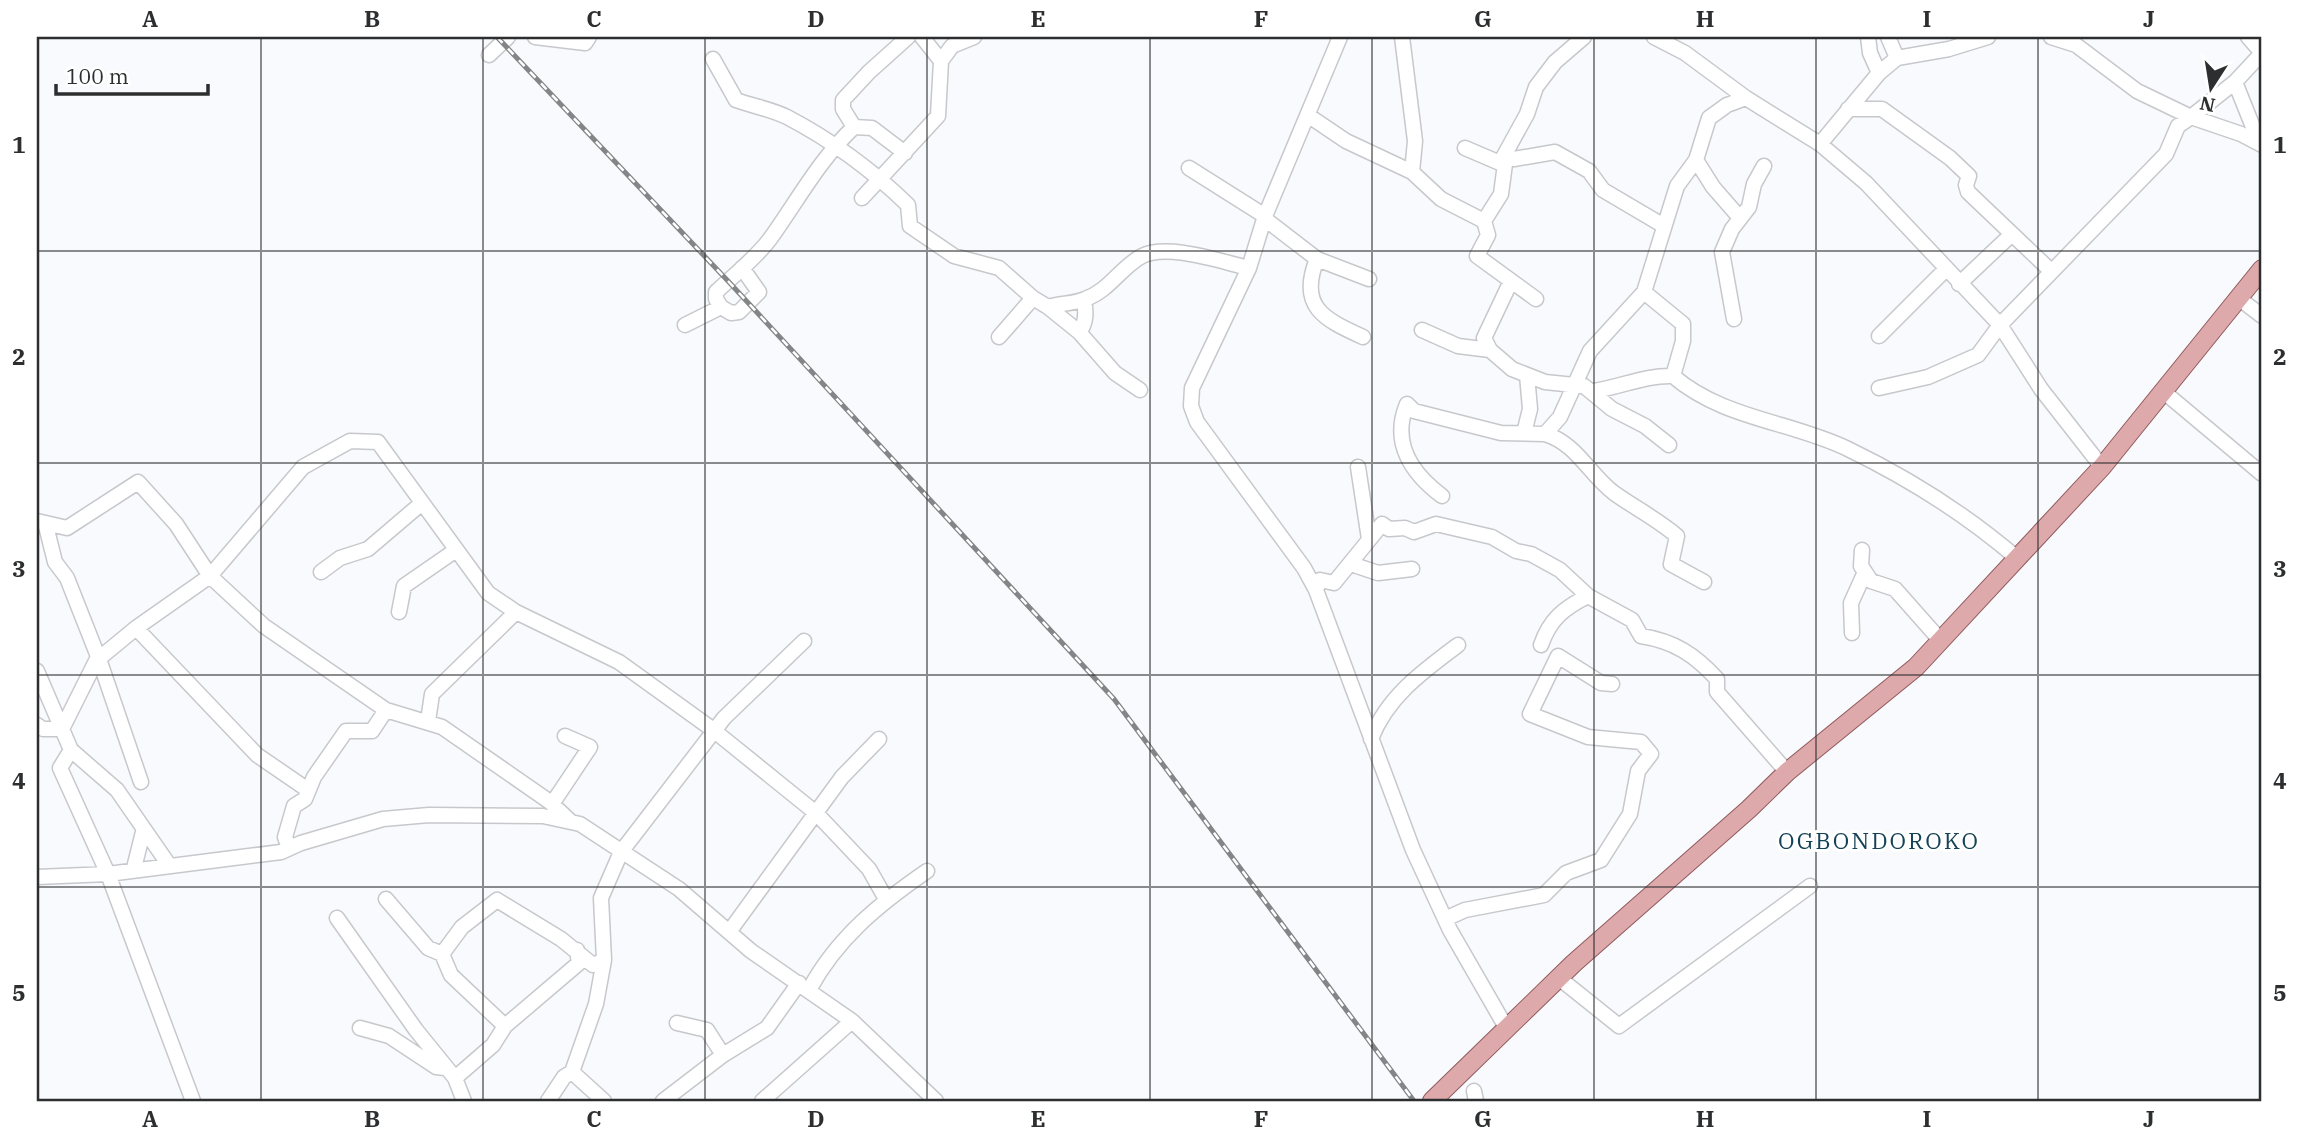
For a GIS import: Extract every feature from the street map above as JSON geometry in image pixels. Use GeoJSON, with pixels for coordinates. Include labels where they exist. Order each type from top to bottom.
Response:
{"type":"FeatureCollection","features":[{"type":"Feature","properties":{"kind":"main road"},"geometry":{"type":"LineString","coordinates":[[1432,1101],[1559,978],[1787,772],[1916,667],[2102,467],[2241,300],[2262,270]]}},
{"type":"Feature","properties":{"kind":"street"},"geometry":{"type":"LineString","coordinates":[[489,55],[508,37]]}},
{"type":"Feature","properties":{"kind":"street"},"geometry":{"type":"LineString","coordinates":[[535,37],[569,43],[584,43],[589,37]]}},
{"type":"Feature","properties":{"kind":"street"},"geometry":{"type":"LineString","coordinates":[[854,127],[843,109],[842,100],[908,37]]}},
{"type":"Feature","properties":{"kind":"street"},"geometry":{"type":"LineString","coordinates":[[922,37],[941,61]]}},
{"type":"Feature","properties":{"kind":"street"},"geometry":{"type":"LineString","coordinates":[[862,198],[937,116],[941,61],[952,46],[974,37]]}},
{"type":"Feature","properties":{"kind":"street"},"geometry":{"type":"LineString","coordinates":[[1340,37],[1265,218],[1249,268],[1192,388],[1191,406],[1217,452],[1304,568],[1316,590],[1413,850],[1445,919],[1507,1029]]}},
{"type":"Feature","properties":{"kind":"street"},"geometry":{"type":"LineString","coordinates":[[1402,37],[1415,141],[1412,172]]}},
{"type":"Feature","properties":{"kind":"street"},"geometry":{"type":"LineString","coordinates":[[1502,160],[1527,114],[1536,87],[1555,62],[1584,37]]}},
{"type":"Feature","properties":{"kind":"street"},"geometry":{"type":"LineString","coordinates":[[1654,37],[1685,53],[1746,98],[1820,144],[1866,183],[1945,270],[2000,325],[2041,389],[2102,467]]}},
{"type":"Feature","properties":{"kind":"street"},"geometry":{"type":"LineString","coordinates":[[1681,37],[1685,53]]}},
{"type":"Feature","properties":{"kind":"street"},"geometry":{"type":"LineString","coordinates":[[1868,37],[1870,53],[1878,73]]}},
{"type":"Feature","properties":{"kind":"street"},"geometry":{"type":"LineString","coordinates":[[1888,37],[1897,58]]}},
{"type":"Feature","properties":{"kind":"street"},"geometry":{"type":"LineString","coordinates":[[1870,53],[1897,58],[1949,49],[1988,37]]}},
{"type":"Feature","properties":{"kind":"street"},"geometry":{"type":"LineString","coordinates":[[2050,37],[2084,49],[2137,91],[2191,117],[2260,144]]}},
{"type":"Feature","properties":{"kind":"street"},"geometry":{"type":"LineString","coordinates":[[1879,388],[1928,377],[1978,355],[2000,325],[2165,154],[2178,126],[2235,82],[2262,53],[2248,37]]}},
{"type":"Feature","properties":{"kind":"street"},"geometry":{"type":"LineString","coordinates":[[1820,144],[1878,73],[1897,58]]}},
{"type":"Feature","properties":{"kind":"street"},"geometry":{"type":"LineString","coordinates":[[713,59],[736,100],[785,116],[880,178],[908,205],[909,226],[954,256],[999,268],[1033,298],[1079,332],[1115,373],[1140,390]]}},
{"type":"Feature","properties":{"kind":"street"},"geometry":{"type":"LineString","coordinates":[[2235,82],[2260,144]]}},
{"type":"Feature","properties":{"kind":"street"},"geometry":{"type":"LineString","coordinates":[[1545,434],[1560,416],[1590,351],[1644,292],[1677,186],[1696,160],[1709,118],[1727,105],[1746,98]]}},
{"type":"Feature","properties":{"kind":"street"},"geometry":{"type":"LineString","coordinates":[[1847,109],[1882,109],[1950,158],[1969,176],[1966,185],[1968,192],[2051,271]]}},
{"type":"Feature","properties":{"kind":"street"},"geometry":{"type":"LineString","coordinates":[[1309,116],[1346,141],[1412,172],[1441,199],[1484,221],[1488,234],[1477,256],[1536,299]]}},
{"type":"Feature","properties":{"kind":"street"},"geometry":{"type":"LineString","coordinates":[[742,268],[760,292],[740,312],[731,313],[721,307],[716,299],[716,292],[769,240],[834,146],[854,127],[872,128],[905,153]]}},
{"type":"Feature","properties":{"kind":"street"},"geometry":{"type":"LineString","coordinates":[[1465,148],[1502,160],[1555,152],[1589,170],[1603,190],[1664,226]]}},
{"type":"Feature","properties":{"kind":"street"},"geometry":{"type":"LineString","coordinates":[[1484,221],[1501,194],[1505,164],[1502,160]]}},
{"type":"Feature","properties":{"kind":"street"},"geometry":{"type":"LineString","coordinates":[[1696,160],[1705,177],[1740,218]]}},
{"type":"Feature","properties":{"kind":"street"},"geometry":{"type":"LineString","coordinates":[[1734,319],[1722,252],[1740,218],[1749,208],[1754,184],[1764,166]]}},
{"type":"Feature","properties":{"kind":"street"},"geometry":{"type":"LineString","coordinates":[[1189,168],[1265,218],[1317,259],[1369,279]]}},
{"type":"Feature","properties":{"kind":"street"},"geometry":{"type":"LineString","coordinates":[[1959,284],[2012,234]]}},
{"type":"Feature","properties":{"kind":"street"},"geometry":{"type":"LineString","coordinates":[[1048,307],[1084,300],[1107,287],[1142,256],[1186,253],[1249,268]]}},
{"type":"Feature","properties":{"kind":"street"},"geometry":{"type":"LineString","coordinates":[[1317,259],[1308,283],[1315,304],[1332,323],[1363,337]]}},
{"type":"Feature","properties":{"kind":"street"},"geometry":{"type":"LineString","coordinates":[[1880,336],[1945,270]]}},
{"type":"Feature","properties":{"kind":"street"},"geometry":{"type":"LineString","coordinates":[[1511,281],[1483,338],[1490,351],[1512,369],[1545,382],[1584,386],[1612,409],[1645,426],[1669,445]]}},
{"type":"Feature","properties":{"kind":"street"},"geometry":{"type":"LineString","coordinates":[[1644,292],[1683,324],[1683,341],[1673,376]]}},
{"type":"Feature","properties":{"kind":"street"},"geometry":{"type":"LineString","coordinates":[[999,337],[1033,298]]}},
{"type":"Feature","properties":{"kind":"street"},"geometry":{"type":"LineString","coordinates":[[1079,332],[1083,327],[1086,311],[1084,300]]}},
{"type":"Feature","properties":{"kind":"street"},"geometry":{"type":"LineString","coordinates":[[2241,300],[2262,316]]}},
{"type":"Feature","properties":{"kind":"street"},"geometry":{"type":"LineString","coordinates":[[685,324],[721,307]]}},
{"type":"Feature","properties":{"kind":"street"},"geometry":{"type":"LineString","coordinates":[[1422,330],[1458,346],[1490,351]]}},
{"type":"Feature","properties":{"kind":"street"},"geometry":{"type":"LineString","coordinates":[[1524,433],[1530,408],[1527,375]]}},
{"type":"Feature","properties":{"kind":"street"},"geometry":{"type":"LineString","coordinates":[[1593,391],[1620,387],[1650,375],[1673,376],[1720,407],[1754,415],[1848,449],[1965,518],[2018,559]]}},
{"type":"Feature","properties":{"kind":"street"},"geometry":{"type":"LineString","coordinates":[[2164,392],[2262,474]]}},
{"type":"Feature","properties":{"kind":"street"},"geometry":{"type":"LineString","coordinates":[[1442,496],[1423,482],[1409,462],[1399,424],[1406,404],[1414,411],[1502,433],[1545,434],[1559,438],[1615,494],[1655,517],[1677,536],[1671,564],[1704,582]]}},
{"type":"Feature","properties":{"kind":"street"},"geometry":{"type":"LineString","coordinates":[[62,729],[99,659],[136,628],[210,576],[303,467],[350,441],[378,442],[488,593],[516,612],[619,662],[714,730],[816,813],[869,869],[886,899]]}},
{"type":"Feature","properties":{"kind":"street"},"geometry":{"type":"LineString","coordinates":[[1358,467],[1369,539]]}},
{"type":"Feature","properties":{"kind":"street"},"geometry":{"type":"LineString","coordinates":[[41,523],[67,528],[138,482],[176,524],[210,576],[264,626],[386,710],[442,727],[552,804],[571,821],[679,889],[729,932],[852,1021],[936,1101]]}},
{"type":"Feature","properties":{"kind":"street"},"geometry":{"type":"LineString","coordinates":[[321,572],[340,558],[368,548],[422,503]]}},
{"type":"Feature","properties":{"kind":"street"},"geometry":{"type":"LineString","coordinates":[[41,523],[55,562],[67,578],[99,659],[141,782]]}},
{"type":"Feature","properties":{"kind":"street"},"geometry":{"type":"LineString","coordinates":[[1316,590],[1320,580],[1334,583],[1382,524],[1389,529],[1405,528],[1414,532],[1436,524],[1492,537],[1560,570],[1588,596],[1632,620],[1641,636],[1676,645],[1704,664],[1717,679],[1717,692],[1787,772]]}},
{"type":"Feature","properties":{"kind":"street"},"geometry":{"type":"LineString","coordinates":[[399,612],[404,586],[456,550]]}},
{"type":"Feature","properties":{"kind":"street"},"geometry":{"type":"LineString","coordinates":[[1862,550],[1860,566],[1871,581],[1895,589],[1941,640]]}},
{"type":"Feature","properties":{"kind":"street"},"geometry":{"type":"LineString","coordinates":[[1351,564],[1378,573],[1412,569]]}},
{"type":"Feature","properties":{"kind":"street"},"geometry":{"type":"LineString","coordinates":[[1852,633],[1851,603],[1865,572]]}},
{"type":"Feature","properties":{"kind":"street"},"geometry":{"type":"LineString","coordinates":[[1541,645],[1548,625],[1565,608],[1588,596]]}},
{"type":"Feature","properties":{"kind":"street"},"geometry":{"type":"LineString","coordinates":[[428,721],[432,694],[516,612]]}},
{"type":"Feature","properties":{"kind":"street"},"geometry":{"type":"LineString","coordinates":[[136,628],[257,755],[308,790]]}},
{"type":"Feature","properties":{"kind":"street"},"geometry":{"type":"LineString","coordinates":[[548,1101],[564,1077],[572,1072],[596,1004],[604,960],[601,898],[621,852],[714,730],[804,641]]}},
{"type":"Feature","properties":{"kind":"street"},"geometry":{"type":"LineString","coordinates":[[1371,739],[1380,715],[1388,705],[1418,675],[1458,645]]}},
{"type":"Feature","properties":{"kind":"street"},"geometry":{"type":"LineString","coordinates":[[1445,919],[1465,909],[1544,895],[1566,873],[1601,860],[1630,814],[1638,771],[1651,754],[1641,741],[1588,737],[1530,714],[1558,656],[1601,683],[1612,684]]}},
{"type":"Feature","properties":{"kind":"street"},"geometry":{"type":"LineString","coordinates":[[37,671],[71,750],[117,790],[169,865]]}},
{"type":"Feature","properties":{"kind":"street"},"geometry":{"type":"LineString","coordinates":[[289,848],[285,837],[294,806],[305,799],[346,731],[372,731],[386,710]]}},
{"type":"Feature","properties":{"kind":"street"},"geometry":{"type":"LineString","coordinates":[[37,725],[43,729],[62,729]]}},
{"type":"Feature","properties":{"kind":"street"},"geometry":{"type":"LineString","coordinates":[[552,804],[590,747],[565,736]]}},
{"type":"Feature","properties":{"kind":"street"},"geometry":{"type":"LineString","coordinates":[[729,932],[842,777],[879,739]]}},
{"type":"Feature","properties":{"kind":"street"},"geometry":{"type":"LineString","coordinates":[[71,750],[60,768],[108,874],[193,1101]]}},
{"type":"Feature","properties":{"kind":"street"},"geometry":{"type":"LineString","coordinates":[[37,877],[108,874],[134,868],[281,852],[383,819],[429,815],[543,816],[571,821]]}},
{"type":"Feature","properties":{"kind":"street"},"geometry":{"type":"LineString","coordinates":[[134,868],[144,832]]}},
{"type":"Feature","properties":{"kind":"street"},"geometry":{"type":"LineString","coordinates":[[663,1101],[723,1055],[767,1028],[826,959],[886,899],[927,871]]}},
{"type":"Feature","properties":{"kind":"street"},"geometry":{"type":"LineString","coordinates":[[1559,978],[1619,1026],[1810,886]]}},
{"type":"Feature","properties":{"kind":"street"},"geometry":{"type":"LineString","coordinates":[[386,899],[428,948],[442,954],[451,975],[505,1026]]}},
{"type":"Feature","properties":{"kind":"street"},"geometry":{"type":"LineString","coordinates":[[442,954],[462,927],[497,900],[577,950],[593,965],[604,960]]}},
{"type":"Feature","properties":{"kind":"street"},"geometry":{"type":"LineString","coordinates":[[337,918],[450,1073],[464,1101]]}},
{"type":"Feature","properties":{"kind":"street"},"geometry":{"type":"LineString","coordinates":[[450,1073],[493,1045],[505,1026],[579,963],[577,950]]}},
{"type":"Feature","properties":{"kind":"street"},"geometry":{"type":"LineString","coordinates":[[762,1101],[852,1021]]}},
{"type":"Feature","properties":{"kind":"street"},"geometry":{"type":"LineString","coordinates":[[677,1023],[707,1030],[723,1055]]}},
{"type":"Feature","properties":{"kind":"street"},"geometry":{"type":"LineString","coordinates":[[359,1028],[389,1036],[436,1067],[450,1073]]}},
{"type":"Feature","properties":{"kind":"street"},"geometry":{"type":"LineString","coordinates":[[572,1072],[604,1101]]}},
{"type":"Feature","properties":{"kind":"railway"},"geometry":{"type":"LineString","coordinates":[[497,37],[728,281],[1114,699],[1414,1101]]}},
{"type":"Feature","properties":{"kind":"district","name":"OGBONDOROKO"},"geometry":{"type":"Point","coordinates":[1879,841]}}]}
